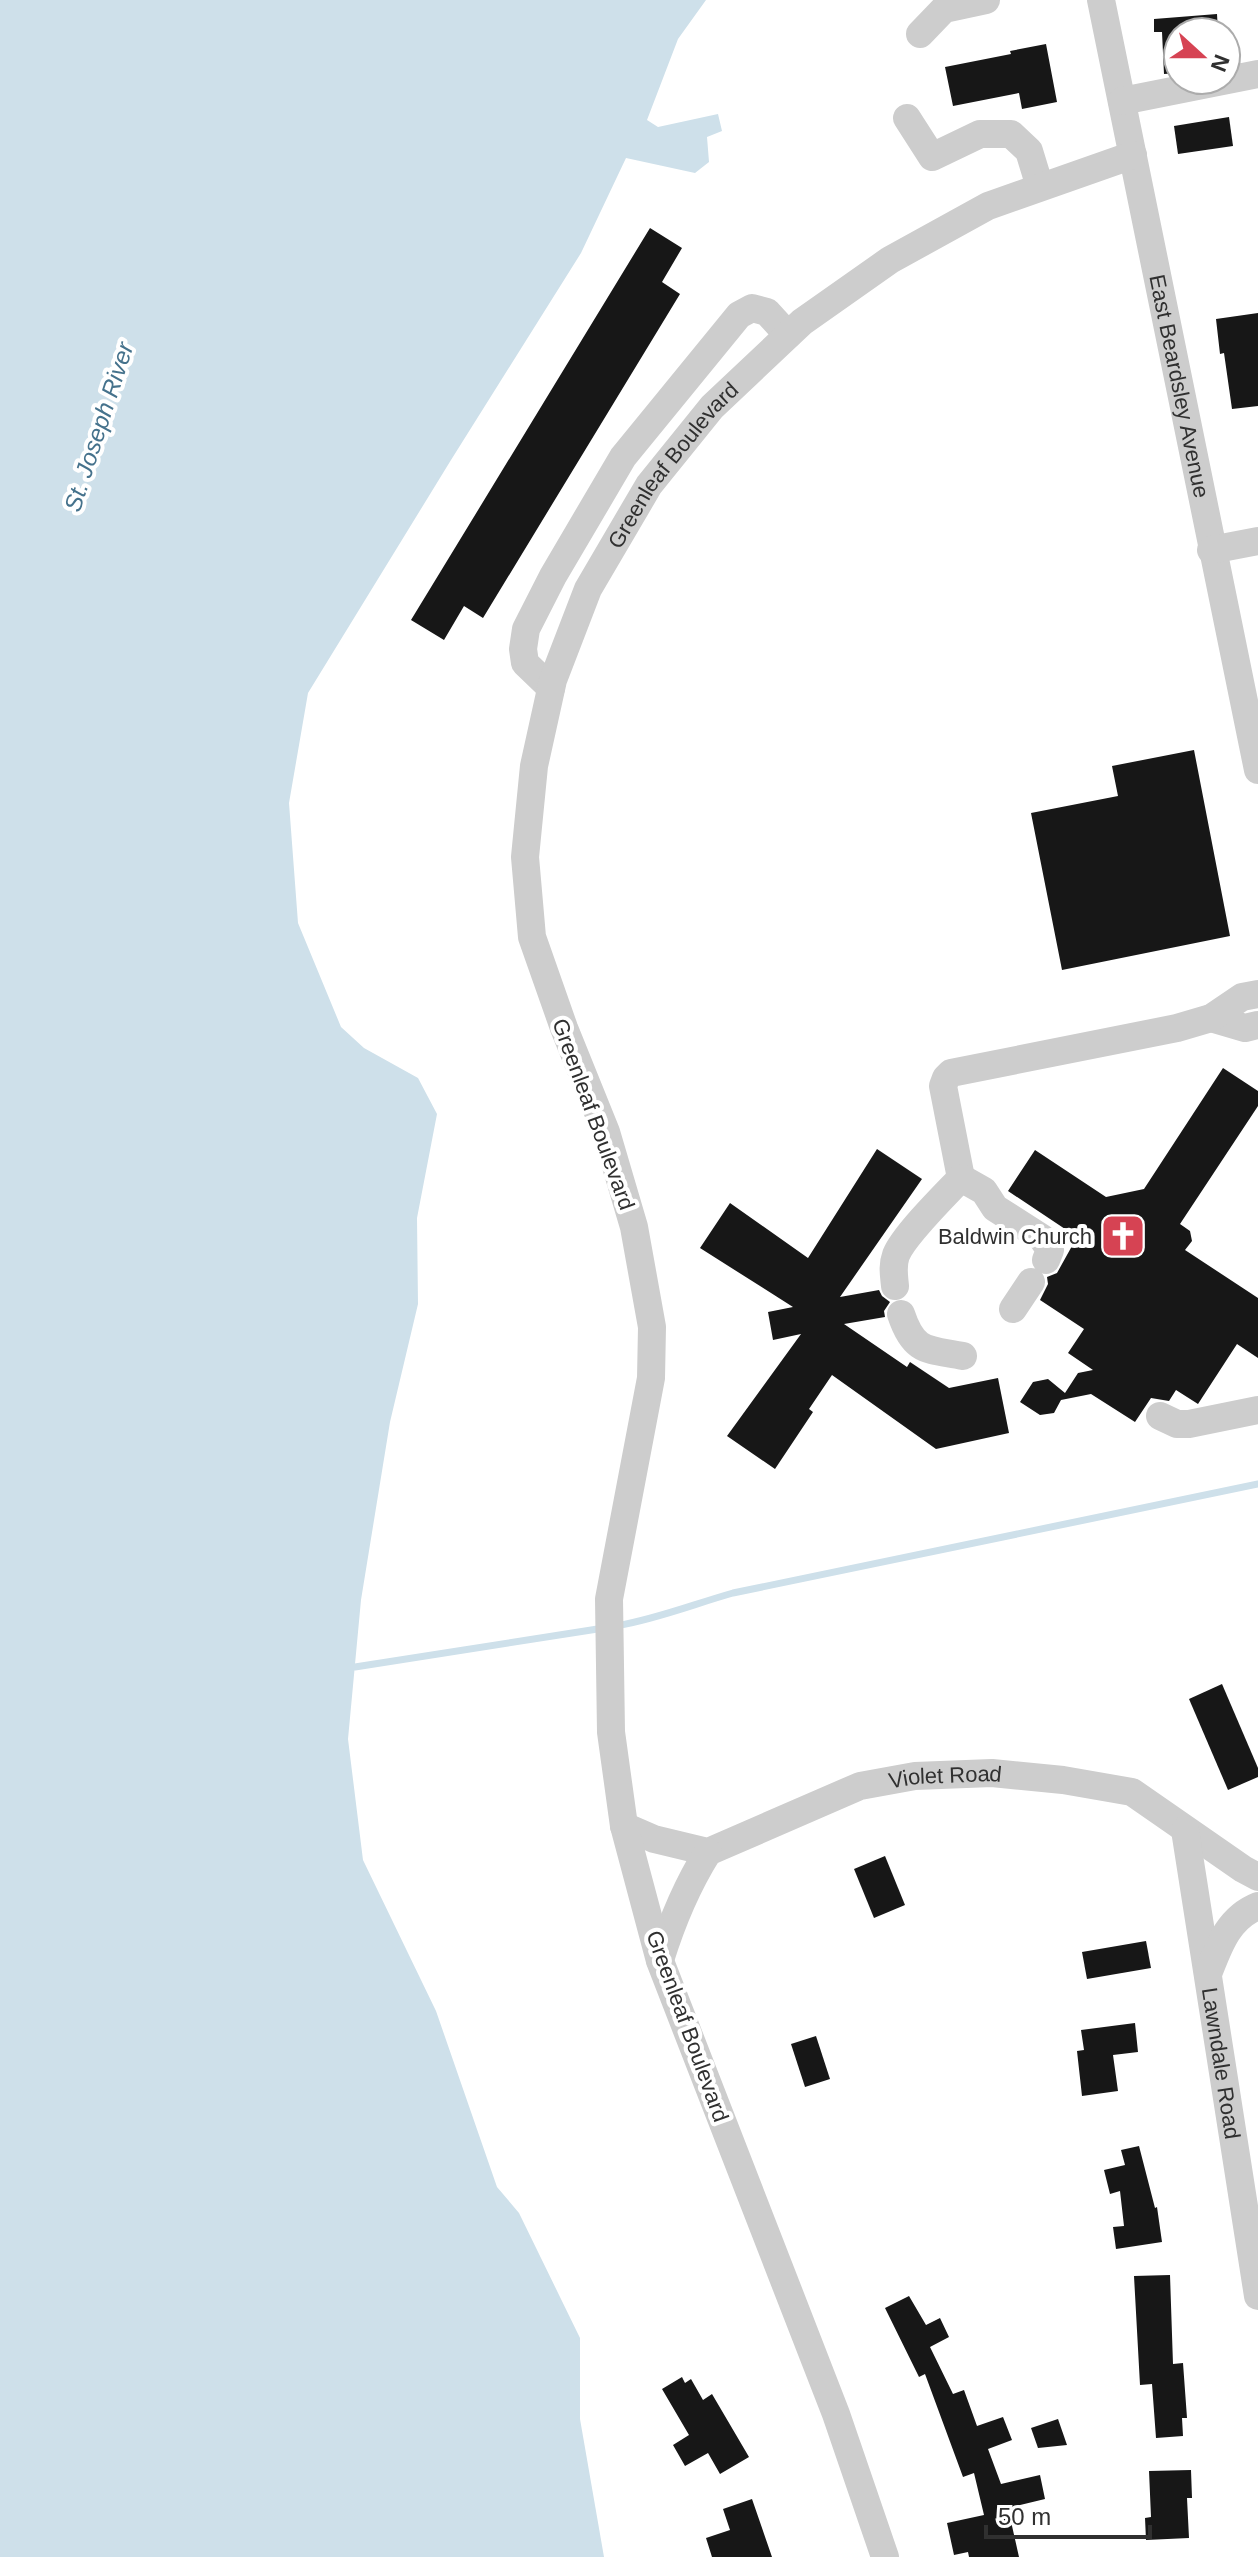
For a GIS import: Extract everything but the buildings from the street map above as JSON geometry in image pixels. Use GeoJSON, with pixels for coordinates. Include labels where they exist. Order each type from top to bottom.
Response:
{"type":"FeatureCollection","features":[{"type":"Feature","properties":{"kind":"street"},"geometry":{"type":"LineString","coordinates":[[920,34],[944,9],[986,0]]}},
{"type":"Feature","properties":{"kind":"street","name":"East Beardsley Avenue"},"geometry":{"type":"LineString","coordinates":[[1101,0],[1258,770]]}},
{"type":"Feature","properties":{"kind":"street"},"geometry":{"type":"LineString","coordinates":[[1122,101],[1258,74]]}},
{"type":"Feature","properties":{"kind":"street"},"geometry":{"type":"LineString","coordinates":[[907,118],[932,157],[980,134],[1011,134],[1029,151],[1040,187]]}},
{"type":"Feature","properties":{"kind":"street","name":"Greenleaf Boulevard"},"geometry":{"type":"LineString","coordinates":[[885,2557],[836,2414],[660,1961],[624,1826],[611,1732],[609,1599],[651,1378],[652,1327],[634,1227],[606,1132],[532,937],[525,857],[534,766],[551,688],[588,589],[649,485],[712,407],[802,322],[890,260],[988,206],[1133,155]]}},
{"type":"Feature","properties":{"kind":"street"},"geometry":{"type":"LineString","coordinates":[[551,688],[525,663],[523,649],[526,629],[553,576],[623,457],[739,315],[752,308],[767,312],[788,335]]}},
{"type":"Feature","properties":{"kind":"street"},"geometry":{"type":"LineString","coordinates":[[1211,550],[1258,541]]}},
{"type":"Feature","properties":{"kind":"street"},"geometry":{"type":"LineString","coordinates":[[1013,1309],[1050,1250],[1042,1238],[995,1208],[984,1191],[961,1178],[943,1086],[946,1078],[951,1073],[1177,1028],[1211,1018],[1242,997],[1258,994]]}},
{"type":"Feature","properties":{"kind":"street"},"geometry":{"type":"LineString","coordinates":[[1211,1018],[1245,1028],[1258,1025]]}},
{"type":"Feature","properties":{"kind":"street"},"geometry":{"type":"LineString","coordinates":[[895,1286],[893,1268],[897,1253],[961,1178]]}},
{"type":"Feature","properties":{"kind":"street"},"geometry":{"type":"LineString","coordinates":[[901,1314],[907,1332],[923,1349],[963,1356]]}},
{"type":"Feature","properties":{"kind":"street"},"geometry":{"type":"LineString","coordinates":[[1160,1416],[1177,1424],[1189,1424],[1258,1410]]}},
{"type":"Feature","properties":{"kind":"street","name":"Violet Road"},"geometry":{"type":"LineString","coordinates":[[708,1852],[860,1786],[915,1776],[992,1773],[1063,1780],[1132,1792],[1258,1877]]}},
{"type":"Feature","properties":{"kind":"street"},"geometry":{"type":"LineString","coordinates":[[624,1826],[654,1839],[708,1852],[674,1915],[660,1961]]}},
{"type":"Feature","properties":{"kind":"street","name":"Lawndale Road"},"geometry":{"type":"LineString","coordinates":[[1185,1830],[1258,2296]]}},
{"type":"Feature","properties":{"kind":"street"},"geometry":{"type":"LineString","coordinates":[[1207,1975],[1223,1936],[1245,1911],[1258,1906]]}},
{"type":"Feature","properties":{"kind":"water","name":"St. Joseph River"},"geometry":{"type":"Polygon","coordinates":[[[0,0],[706,0],[678,39],[647,120],[658,127],[718,114],[722,131],[707,137],[709,162],[695,173],[626,158],[581,253],[308,693],[289,803],[298,923],[341,1027],[364,1048],[418,1078],[437,1114],[417,1218],[418,1304],[390,1422],[361,1600],[348,1739],[363,1860],[436,2011],[497,2187],[519,2213],[580,2338],[580,2419],[604,2557],[0,2557],[0,0]]]}},
{"type":"Feature","properties":{"kind":"waterway"},"geometry":{"type":"LineString","coordinates":[[616,1626],[733,1593],[1258,1484]]}},
{"type":"Feature","properties":{"kind":"waterway"},"geometry":{"type":"LineString","coordinates":[[355,1667],[604,1628]]}},
{"type":"Feature","properties":{"kind":"place","name":"Baldwin Church"},"geometry":{"type":"Point","coordinates":[1123,1236]}}]}
